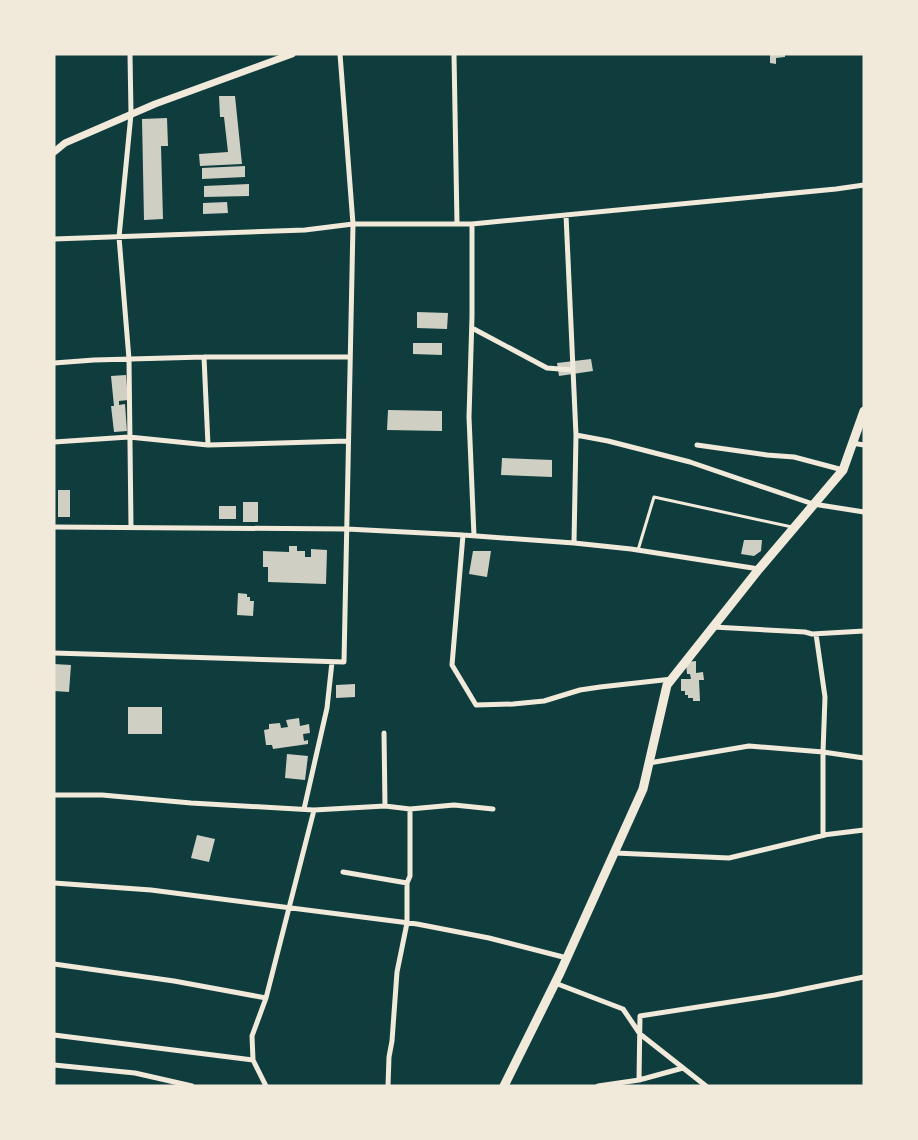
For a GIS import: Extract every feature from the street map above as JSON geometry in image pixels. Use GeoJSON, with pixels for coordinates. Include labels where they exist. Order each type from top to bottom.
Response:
{"type":"FeatureCollection","features":[{"type":"Feature","properties":{"kind":"highway"},"geometry":{"type":"LineString","coordinates":[[504,1086],[567,958],[644,789],[667,685],[759,569],[843,470],[864,411]]}},
{"type":"Feature","properties":{"kind":"street"},"geometry":{"type":"LineString","coordinates":[[130,54],[131,114],[119,237],[129,359],[131,527]]}},
{"type":"Feature","properties":{"kind":"street"},"geometry":{"type":"LineString","coordinates":[[54,152],[65,143],[155,104],[292,54]]}},
{"type":"Feature","properties":{"kind":"street"},"geometry":{"type":"LineString","coordinates":[[54,653],[344,662],[352,224],[340,54]]}},
{"type":"Feature","properties":{"kind":"street"},"geometry":{"type":"LineString","coordinates":[[454,54],[457,224]]}},
{"type":"Feature","properties":{"kind":"street"},"geometry":{"type":"LineString","coordinates":[[54,240],[305,230],[352,224],[472,224],[836,189],[864,184]]}},
{"type":"Feature","properties":{"kind":"street"},"geometry":{"type":"LineString","coordinates":[[566,215],[576,435],[574,543]]}},
{"type":"Feature","properties":{"kind":"street"},"geometry":{"type":"LineString","coordinates":[[472,224],[469,417],[474,536]]}},
{"type":"Feature","properties":{"kind":"street"},"geometry":{"type":"LineString","coordinates":[[472,328],[547,368],[573,370]]}},
{"type":"Feature","properties":{"kind":"street"},"geometry":{"type":"LineString","coordinates":[[54,363],[204,357],[350,357]]}},
{"type":"Feature","properties":{"kind":"street"},"geometry":{"type":"LineString","coordinates":[[204,357],[208,445]]}},
{"type":"Feature","properties":{"kind":"street"},"geometry":{"type":"LineString","coordinates":[[576,435],[690,462],[813,504],[864,512]]}},
{"type":"Feature","properties":{"kind":"street"},"geometry":{"type":"LineString","coordinates":[[54,442],[129,437],[208,445],[348,441]]}},
{"type":"Feature","properties":{"kind":"street"},"geometry":{"type":"LineString","coordinates":[[852,443],[864,445]]}},
{"type":"Feature","properties":{"kind":"street"},"geometry":{"type":"LineString","coordinates":[[698,445],[795,457],[843,470]]}},
{"type":"Feature","properties":{"kind":"street"},"geometry":{"type":"LineString","coordinates":[[54,526],[347,528],[464,534],[638,550],[759,569]]}},
{"type":"Feature","properties":{"kind":"street"},"geometry":{"type":"LineString","coordinates":[[464,534],[452,665],[476,705],[544,701],[580,690],[672,679]]}},
{"type":"Feature","properties":{"kind":"street"},"geometry":{"type":"LineString","coordinates":[[713,627],[812,634],[864,632]]}},
{"type":"Feature","properties":{"kind":"street"},"geometry":{"type":"LineString","coordinates":[[816,634],[825,697],[823,834],[827,834]]}},
{"type":"Feature","properties":{"kind":"street"},"geometry":{"type":"LineString","coordinates":[[304,809],[327,708],[332,662]]}},
{"type":"Feature","properties":{"kind":"street"},"geometry":{"type":"LineString","coordinates":[[384,733],[385,806]]}},
{"type":"Feature","properties":{"kind":"street"},"geometry":{"type":"LineString","coordinates":[[649,763],[749,746],[864,758]]}},
{"type":"Feature","properties":{"kind":"street"},"geometry":{"type":"LineString","coordinates":[[54,795],[102,795],[314,810],[385,806],[410,809],[454,805],[493,809]]}},
{"type":"Feature","properties":{"kind":"street"},"geometry":{"type":"LineString","coordinates":[[388,1086],[397,972],[407,923],[410,809]]}},
{"type":"Feature","properties":{"kind":"street"},"geometry":{"type":"LineString","coordinates":[[266,1086],[253,1060],[252,1036],[266,998],[314,810]]}},
{"type":"Feature","properties":{"kind":"street"},"geometry":{"type":"LineString","coordinates":[[615,853],[729,858],[827,834],[864,830]]}},
{"type":"Feature","properties":{"kind":"street"},"geometry":{"type":"LineString","coordinates":[[343,872],[407,884]]}},
{"type":"Feature","properties":{"kind":"street"},"geometry":{"type":"LineString","coordinates":[[54,883],[151,890],[407,923],[489,938],[567,958]]}},
{"type":"Feature","properties":{"kind":"street"},"geometry":{"type":"LineString","coordinates":[[54,964],[174,981],[266,998]]}},
{"type":"Feature","properties":{"kind":"street"},"geometry":{"type":"LineString","coordinates":[[639,1080],[640,1016],[864,977]]}},
{"type":"Feature","properties":{"kind":"street"},"geometry":{"type":"LineString","coordinates":[[555,983],[623,1009],[640,1034],[706,1086]]}},
{"type":"Feature","properties":{"kind":"street"},"geometry":{"type":"LineString","coordinates":[[54,1035],[253,1060]]}},
{"type":"Feature","properties":{"kind":"street"},"geometry":{"type":"LineString","coordinates":[[54,1065],[135,1073],[192,1086]]}},
{"type":"Feature","properties":{"kind":"street"},"geometry":{"type":"LineString","coordinates":[[598,1086],[639,1080],[683,1068]]}},
{"type":"Feature","properties":{"kind":"lane"},"geometry":{"type":"LineString","coordinates":[[638,550],[654,497],[793,528]]}},
{"type":"Feature","properties":{"kind":"building"},"geometry":{"type":"Polygon","coordinates":[[[770,54],[785,54],[785,57],[776,58],[776,64],[770,63],[770,54]]]}},
{"type":"Feature","properties":{"kind":"building"},"geometry":{"type":"Polygon","coordinates":[[[219,96],[235,96],[242,164],[200,166],[199,154],[228,152],[224,117],[220,117],[219,96]]]}},
{"type":"Feature","properties":{"kind":"building"},"geometry":{"type":"Polygon","coordinates":[[[167,118],[168,146],[161,146],[163,219],[144,220],[142,119],[167,118]]]}},
{"type":"Feature","properties":{"kind":"building"},"geometry":{"type":"Polygon","coordinates":[[[245,166],[245,177],[202,179],[202,168],[245,166]]]}},
{"type":"Feature","properties":{"kind":"building"},"geometry":{"type":"Polygon","coordinates":[[[249,184],[249,196],[204,197],[204,186],[249,184]]]}},
{"type":"Feature","properties":{"kind":"building"},"geometry":{"type":"Polygon","coordinates":[[[227,202],[228,213],[203,214],[203,203],[227,202]]]}},
{"type":"Feature","properties":{"kind":"building"},"geometry":{"type":"Polygon","coordinates":[[[417,312],[448,313],[447,329],[417,328],[417,312]]]}},
{"type":"Feature","properties":{"kind":"building"},"geometry":{"type":"Polygon","coordinates":[[[413,343],[442,343],[442,355],[413,354],[413,343]]]}},
{"type":"Feature","properties":{"kind":"building"},"geometry":{"type":"Polygon","coordinates":[[[591,359],[593,371],[559,376],[557,363],[591,359]]]}},
{"type":"Feature","properties":{"kind":"building"},"geometry":{"type":"Polygon","coordinates":[[[126,375],[128,400],[119,401],[119,405],[125,404],[127,431],[114,432],[111,376],[126,375]]]}},
{"type":"Feature","properties":{"kind":"building"},"geometry":{"type":"Polygon","coordinates":[[[388,410],[442,411],[442,431],[387,430],[388,410]]]}},
{"type":"Feature","properties":{"kind":"building"},"geometry":{"type":"Polygon","coordinates":[[[502,458],[552,460],[552,477],[501,475],[502,458]]]}},
{"type":"Feature","properties":{"kind":"building"},"geometry":{"type":"Polygon","coordinates":[[[58,490],[70,490],[70,517],[58,517],[58,490]]]}},
{"type":"Feature","properties":{"kind":"building"},"geometry":{"type":"Polygon","coordinates":[[[243,502],[258,502],[258,522],[243,522],[243,502]]]}},
{"type":"Feature","properties":{"kind":"building"},"geometry":{"type":"Polygon","coordinates":[[[219,506],[236,506],[236,519],[219,519],[219,506]]]}},
{"type":"Feature","properties":{"kind":"building"},"geometry":{"type":"Polygon","coordinates":[[[744,540],[762,540],[761,551],[754,556],[741,554],[744,540]]]}},
{"type":"Feature","properties":{"kind":"building"},"geometry":{"type":"Polygon","coordinates":[[[289,546],[297,546],[297,551],[305,551],[305,557],[311,557],[311,549],[327,550],[326,584],[268,582],[268,567],[263,567],[263,551],[289,552],[289,546]]]}},
{"type":"Feature","properties":{"kind":"building"},"geometry":{"type":"Polygon","coordinates":[[[473,551],[491,551],[487,577],[469,574],[473,551]]]}},
{"type":"Feature","properties":{"kind":"building"},"geometry":{"type":"Polygon","coordinates":[[[238,593],[247,594],[250,601],[254,601],[253,616],[237,615],[238,593]]]}},
{"type":"Feature","properties":{"kind":"building"},"geometry":{"type":"Polygon","coordinates":[[[696,661],[696,673],[703,672],[704,680],[699,680],[700,701],[693,701],[693,698],[685,695],[685,691],[681,691],[681,679],[691,679],[690,674],[687,674],[686,662],[696,661]]]}},
{"type":"Feature","properties":{"kind":"building"},"geometry":{"type":"Polygon","coordinates":[[[54,664],[71,665],[69,692],[54,691],[54,664]]]}},
{"type":"Feature","properties":{"kind":"building"},"geometry":{"type":"Polygon","coordinates":[[[355,684],[355,697],[336,698],[336,685],[355,684]]]}},
{"type":"Feature","properties":{"kind":"building"},"geometry":{"type":"Polygon","coordinates":[[[128,707],[162,707],[162,734],[128,734],[128,707]]]}},
{"type":"Feature","properties":{"kind":"building"},"geometry":{"type":"Polygon","coordinates":[[[299,718],[300,726],[309,724],[310,733],[303,734],[304,741],[308,740],[308,744],[273,749],[272,745],[266,745],[264,730],[269,729],[269,724],[280,723],[281,728],[288,727],[286,720],[299,718]]]}},
{"type":"Feature","properties":{"kind":"building"},"geometry":{"type":"Polygon","coordinates":[[[287,754],[308,756],[305,780],[285,778],[287,754]]]}},
{"type":"Feature","properties":{"kind":"building"},"geometry":{"type":"Polygon","coordinates":[[[197,835],[215,839],[209,862],[191,858],[197,835]]]}}]}
